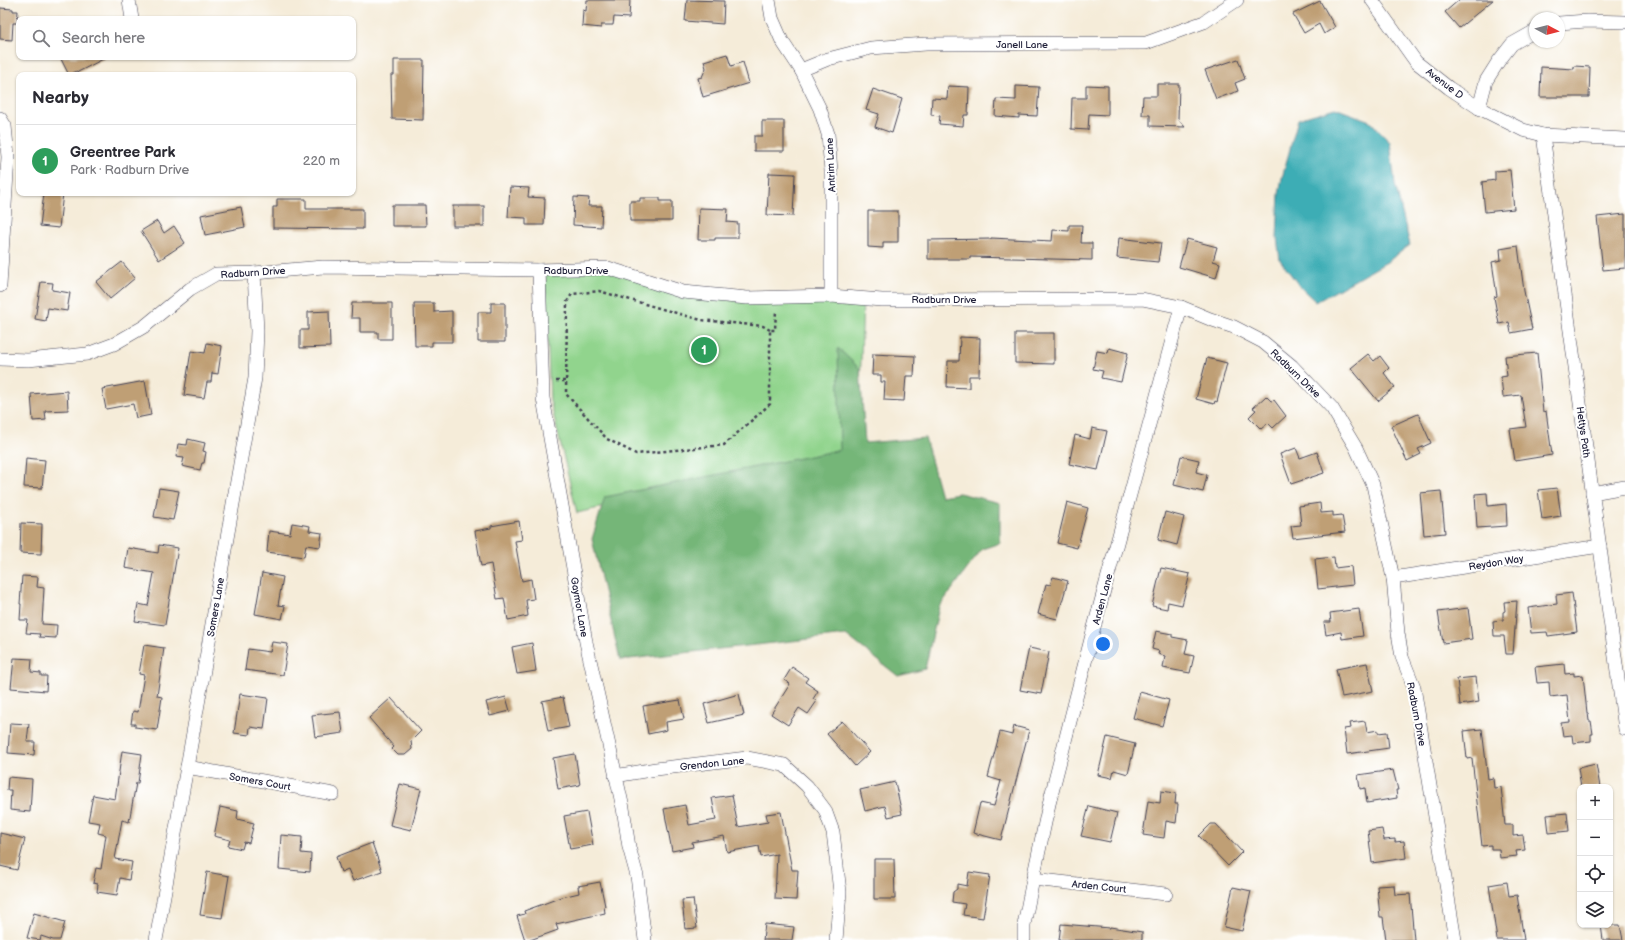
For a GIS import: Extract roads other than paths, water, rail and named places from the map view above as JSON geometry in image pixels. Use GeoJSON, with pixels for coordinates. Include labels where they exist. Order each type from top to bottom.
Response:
{"type":"FeatureCollection","features":[{"type":"Feature","properties":{"kind":"street"},"geometry":{"type":"LineString","coordinates":[[129,0],[132,16]]}},
{"type":"Feature","properties":{"kind":"street","name":"Antrim Lane"},"geometry":{"type":"LineString","coordinates":[[768,0],[772,18],[780,36],[801,70],[820,109],[828,134],[831,171],[831,296]]}},
{"type":"Feature","properties":{"kind":"street","name":"Janell Lane"},"geometry":{"type":"LineString","coordinates":[[801,70],[828,58],[871,48],[926,44],[1146,44],[1204,22],[1237,0]]}},
{"type":"Feature","properties":{"kind":"street","name":"Avenue D"},"geometry":{"type":"LineString","coordinates":[[1372,0],[1416,62],[1449,88],[1479,108],[1523,130],[1543,135],[1625,138]]}},
{"type":"Feature","properties":{"kind":"street"},"geometry":{"type":"LineString","coordinates":[[1565,23],[1587,21],[1625,22]]}},
{"type":"Feature","properties":{"kind":"street"},"geometry":{"type":"LineString","coordinates":[[1479,108],[1486,81],[1498,62],[1512,44],[1529,34]]}},
{"type":"Feature","properties":{"kind":"street"},"geometry":{"type":"LineString","coordinates":[[0,118],[5,126],[8,157],[0,286]]}},
{"type":"Feature","properties":{"kind":"street","name":"Hettys Path"},"geometry":{"type":"LineString","coordinates":[[1543,135],[1625,729]]}},
{"type":"Feature","properties":{"kind":"street","name":"Radburn Drive"},"geometry":{"type":"LineString","coordinates":[[0,359],[28,360],[86,354],[114,344],[146,326],[190,289],[216,274],[254,273],[323,267],[539,270],[608,268],[683,292],[747,298],[831,296],[882,300],[1142,299],[1181,307],[1234,327],[1263,342],[1292,366],[1332,408],[1356,448],[1373,485],[1393,578],[1398,633],[1402,657],[1414,687],[1455,940]]}},
{"type":"Feature","properties":{"kind":"street","name":"Gaymor Lane"},"geometry":{"type":"LineString","coordinates":[[539,270],[543,398],[586,642],[623,808],[629,847],[637,876],[645,940]]}},
{"type":"Feature","properties":{"kind":"street","name":"Somers Lane"},"geometry":{"type":"LineString","coordinates":[[156,940],[255,378],[257,331],[254,273]]}},
{"type":"Feature","properties":{"kind":"street","name":"Arden Lane"},"geometry":{"type":"LineString","coordinates":[[1024,940],[1024,925],[1049,804],[1093,631],[1181,307]]}},
{"type":"Feature","properties":{"kind":"street"},"geometry":{"type":"LineString","coordinates":[[1592,493],[1625,487]]}},
{"type":"Feature","properties":{"kind":"street","name":"Reydon Way"},"geometry":{"type":"LineString","coordinates":[[1393,578],[1600,546]]}},
{"type":"Feature","properties":{"kind":"street","name":"Grendon Lane"},"geometry":{"type":"LineString","coordinates":[[615,776],[656,769],[747,758],[784,765],[806,786],[825,810],[833,832],[840,892],[836,940]]}},
{"type":"Feature","properties":{"kind":"street","name":"Somers Court"},"geometry":{"type":"LineString","coordinates":[[187,767],[333,794]]}},
{"type":"Feature","properties":{"kind":"street","name":"Arden Court"},"geometry":{"type":"LineString","coordinates":[[1033,878],[1166,894]]}},
{"type":"Feature","properties":{"kind":"water"},"geometry":{"type":"Polygon","coordinates":[[[1335,108],[1370,121],[1390,142],[1395,184],[1410,245],[1387,262],[1316,302],[1300,287],[1280,260],[1277,238],[1279,193],[1298,119],[1335,108]]]}},
{"type":"Feature","properties":{"kind":"place","name":"Greentree Park"},"geometry":{"type":"Point","coordinates":[704,350]}}]}
